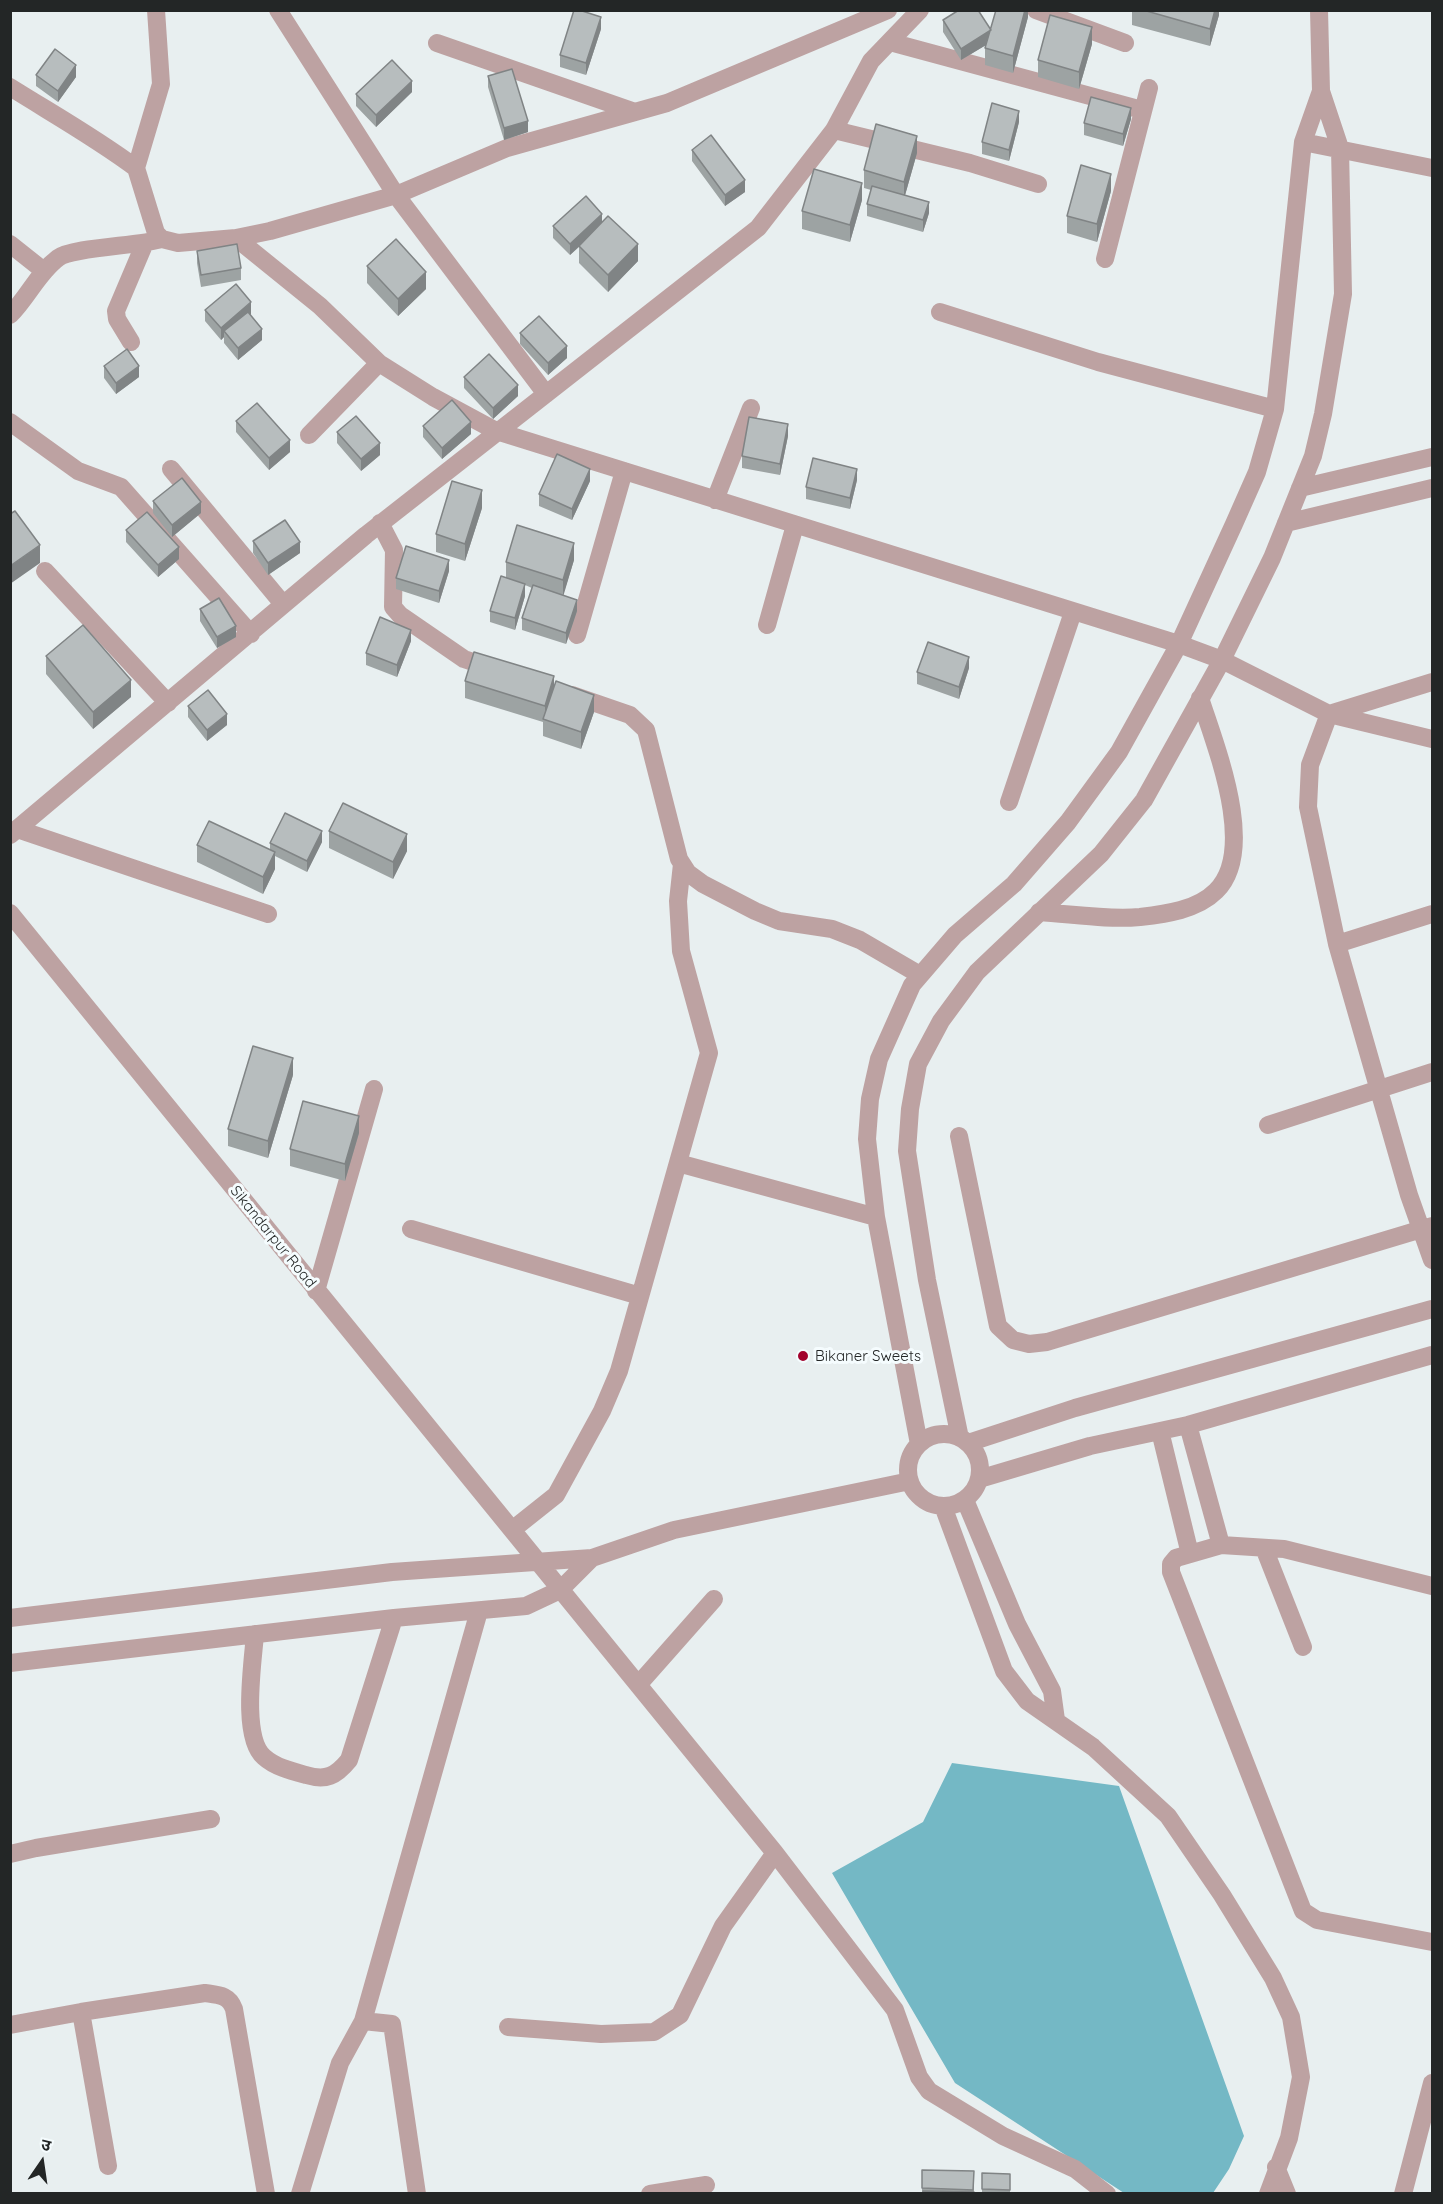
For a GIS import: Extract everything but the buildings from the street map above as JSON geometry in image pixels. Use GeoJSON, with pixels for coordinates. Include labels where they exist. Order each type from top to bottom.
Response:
{"type":"FeatureCollection","features":[{"type":"Feature","properties":{"kind":"street"},"geometry":{"type":"LineString","coordinates":[[156,10],[161,84],[136,168],[153,227],[162,239]]}},
{"type":"Feature","properties":{"kind":"street"},"geometry":{"type":"LineString","coordinates":[[278,10],[396,195],[546,394]]}},
{"type":"Feature","properties":{"kind":"street"},"geometry":{"type":"LineString","coordinates":[[10,315],[44,271],[60,256],[105,247],[144,244],[162,239],[178,243],[236,238],[270,231],[396,195],[507,148],[667,103],[888,10]]}},
{"type":"Feature","properties":{"kind":"street"},"geometry":{"type":"LineString","coordinates":[[15,833],[380,523],[758,228],[834,130],[871,62],[920,10]]}},
{"type":"Feature","properties":{"kind":"street"},"geometry":{"type":"LineString","coordinates":[[1036,10],[1125,44]]}},
{"type":"Feature","properties":{"kind":"street"},"geometry":{"type":"LineString","coordinates":[[1319,10],[1321,91],[1340,148],[1343,294],[1323,414],[1313,456],[1272,558],[1222,660],[1144,800],[1101,854],[977,972],[941,1021],[918,1064],[910,1109],[909,1163],[927,1280],[964,1440],[979,1459],[979,1479],[972,1495],[965,1500],[943,1506],[922,1498],[910,1481],[909,1459],[919,1444],[934,1435],[964,1440],[1432,1309]]}},
{"type":"Feature","properties":{"kind":"street"},"geometry":{"type":"LineString","coordinates":[[890,42],[1142,110]]}},
{"type":"Feature","properties":{"kind":"street"},"geometry":{"type":"LineString","coordinates":[[437,44],[635,112]]}},
{"type":"Feature","properties":{"kind":"street"},"geometry":{"type":"LineString","coordinates":[[10,87],[70,126],[98,139],[136,168]]}},
{"type":"Feature","properties":{"kind":"street"},"geometry":{"type":"LineString","coordinates":[[1105,259],[1149,88]]}},
{"type":"Feature","properties":{"kind":"street"},"geometry":{"type":"LineString","coordinates":[[919,1444],[876,1217],[867,1139],[870,1099],[879,1059],[912,985],[955,935],[1014,884],[1068,822],[1119,752],[1179,644],[1257,472],[1275,409],[1303,142],[1321,91]]}},
{"type":"Feature","properties":{"kind":"street"},"geometry":{"type":"LineString","coordinates":[[834,130],[970,164],[1038,184]]}},
{"type":"Feature","properties":{"kind":"street"},"geometry":{"type":"LineString","coordinates":[[1303,142],[1432,168]]}},
{"type":"Feature","properties":{"kind":"street"},"geometry":{"type":"LineString","coordinates":[[236,238],[320,306],[379,363],[433,398],[496,431],[1179,644],[1222,660],[1329,714],[1432,738]]}},
{"type":"Feature","properties":{"kind":"street"},"geometry":{"type":"LineString","coordinates":[[10,244],[44,271]]}},
{"type":"Feature","properties":{"kind":"street"},"geometry":{"type":"LineString","coordinates":[[131,342],[117,319],[116,311],[144,244]]}},
{"type":"Feature","properties":{"kind":"street"},"geometry":{"type":"LineString","coordinates":[[940,312],[1098,362],[1275,409]]}},
{"type":"Feature","properties":{"kind":"street"},"geometry":{"type":"LineString","coordinates":[[309,435],[379,363]]}},
{"type":"Feature","properties":{"kind":"street"},"geometry":{"type":"LineString","coordinates":[[715,500],[751,408]]}},
{"type":"Feature","properties":{"kind":"street"},"geometry":{"type":"LineString","coordinates":[[10,422],[78,471],[121,487],[250,634]]}},
{"type":"Feature","properties":{"kind":"street"},"geometry":{"type":"LineString","coordinates":[[1300,488],[1432,457]]}},
{"type":"Feature","properties":{"kind":"street"},"geometry":{"type":"LineString","coordinates":[[171,469],[284,604]]}},
{"type":"Feature","properties":{"kind":"street"},"geometry":{"type":"LineString","coordinates":[[577,635],[624,471]]}},
{"type":"Feature","properties":{"kind":"street"},"geometry":{"type":"LineString","coordinates":[[1286,523],[1432,488]]}},
{"type":"Feature","properties":{"kind":"street"},"geometry":{"type":"LineString","coordinates":[[380,523],[394,550],[396,562],[391,597],[393,607],[400,615],[464,659],[508,674]]}},
{"type":"Feature","properties":{"kind":"street"},"geometry":{"type":"LineString","coordinates":[[766,625],[795,525]]}},
{"type":"Feature","properties":{"kind":"street"},"geometry":{"type":"LineString","coordinates":[[45,571],[168,703]]}},
{"type":"Feature","properties":{"kind":"street"},"geometry":{"type":"LineString","coordinates":[[1010,802],[1073,612]]}},
{"type":"Feature","properties":{"kind":"street"},"geometry":{"type":"LineString","coordinates":[[1329,714],[1432,682]]}},
{"type":"Feature","properties":{"kind":"street"},"geometry":{"type":"LineString","coordinates":[[553,688],[630,715],[646,730],[660,795],[682,864],[688,873],[703,884],[778,921],[832,928],[860,940],[920,975]]}},
{"type":"Feature","properties":{"kind":"street"},"geometry":{"type":"LineString","coordinates":[[1040,912],[1138,917],[1174,912],[1199,903],[1217,890],[1228,870],[1233,848],[1233,824],[1228,791],[1200,698]]}},
{"type":"Feature","properties":{"kind":"street"},"geometry":{"type":"LineString","coordinates":[[1329,714],[1310,765],[1308,807],[1337,944],[1409,1195],[1428,1227],[1432,1260]]}},
{"type":"Feature","properties":{"kind":"street"},"geometry":{"type":"LineString","coordinates":[[15,833],[268,914]]}},
{"type":"Feature","properties":{"kind":"street"},"geometry":{"type":"LineString","coordinates":[[512,1530],[556,1496],[602,1411],[619,1371],[709,1053],[681,951],[678,901],[682,864]]}},
{"type":"Feature","properties":{"kind":"street","name":"Sikandarpur Road"},"geometry":{"type":"LineString","coordinates":[[10,913],[775,1853],[895,2010],[919,2077],[929,2091],[1003,2136],[1075,2169],[1107,2193]]}},
{"type":"Feature","properties":{"kind":"street"},"geometry":{"type":"LineString","coordinates":[[1337,944],[1432,914]]}},
{"type":"Feature","properties":{"kind":"street"},"geometry":{"type":"LineString","coordinates":[[1269,1125],[1432,1072]]}},
{"type":"Feature","properties":{"kind":"street"},"geometry":{"type":"LineString","coordinates":[[316,1291],[374,1089]]}},
{"type":"Feature","properties":{"kind":"street"},"geometry":{"type":"LineString","coordinates":[[959,1136],[998,1326],[1012,1340],[1029,1344],[1089,1330],[1428,1227]]}},
{"type":"Feature","properties":{"kind":"street"},"geometry":{"type":"LineString","coordinates":[[678,1163],[876,1217]]}},
{"type":"Feature","properties":{"kind":"street"},"geometry":{"type":"LineString","coordinates":[[411,1229],[640,1296]]}},
{"type":"Feature","properties":{"kind":"street"},"geometry":{"type":"LineString","coordinates":[[979,1479],[1090,1446],[1188,1425],[1432,1355]]}},
{"type":"Feature","properties":{"kind":"street"},"geometry":{"type":"LineString","coordinates":[[1188,1425],[1221,1545]]}},
{"type":"Feature","properties":{"kind":"street"},"geometry":{"type":"LineString","coordinates":[[1160,1431],[1190,1554]]}},
{"type":"Feature","properties":{"kind":"street"},"geometry":{"type":"LineString","coordinates":[[10,1618],[240,1589],[535,1560],[592,1558],[674,1530],[910,1481]]}},
{"type":"Feature","properties":{"kind":"street"},"geometry":{"type":"LineString","coordinates":[[965,1500],[1017,1624],[1052,1691],[1056,1720]]}},
{"type":"Feature","properties":{"kind":"street"},"geometry":{"type":"LineString","coordinates":[[943,1506],[1004,1671],[1027,1701],[1094,1747],[1168,1816],[1222,1895],[1273,1978],[1291,2017],[1301,2077],[1289,2139],[1276,2167],[1268,2193]]}},
{"type":"Feature","properties":{"kind":"street"},"geometry":{"type":"LineString","coordinates":[[1432,1586],[1284,1549],[1221,1545],[1172,1560],[1171,1572],[1303,1911],[1317,1920],[1432,1942]]}},
{"type":"Feature","properties":{"kind":"street"},"geometry":{"type":"LineString","coordinates":[[1264,1548],[1303,1647]]}},
{"type":"Feature","properties":{"kind":"street"},"geometry":{"type":"LineString","coordinates":[[10,1663],[394,1618],[525,1606],[560,1590],[592,1558]]}},
{"type":"Feature","properties":{"kind":"street"},"geometry":{"type":"LineString","coordinates":[[638,1685],[714,1599]]}},
{"type":"Feature","properties":{"kind":"street"},"geometry":{"type":"LineString","coordinates":[[300,2193],[340,2063],[363,2021],[479,1611]]}},
{"type":"Feature","properties":{"kind":"street"},"geometry":{"type":"LineString","coordinates":[[255,1634],[250,1710],[255,1740],[261,1755],[278,1767],[321,1779],[338,1774],[349,1760],[394,1618]]}},
{"type":"Feature","properties":{"kind":"street"},"geometry":{"type":"LineString","coordinates":[[10,1854],[211,1819]]}},
{"type":"Feature","properties":{"kind":"street"},"geometry":{"type":"LineString","coordinates":[[508,2026],[601,2034],[654,2032],[680,2015],[723,1926],[775,1853]]}},
{"type":"Feature","properties":{"kind":"street"},"geometry":{"type":"LineString","coordinates":[[10,2025],[205,1993],[224,1996],[231,2001],[266,2193]]}},
{"type":"Feature","properties":{"kind":"street"},"geometry":{"type":"LineString","coordinates":[[81,2012],[108,2166]]}},
{"type":"Feature","properties":{"kind":"street"},"geometry":{"type":"LineString","coordinates":[[363,2021],[392,2024],[417,2193]]}},
{"type":"Feature","properties":{"kind":"street"},"geometry":{"type":"LineString","coordinates":[[1403,2193],[1432,2084]]}},
{"type":"Feature","properties":{"kind":"street"},"geometry":{"type":"LineString","coordinates":[[1276,2167],[1287,2193]]}},
{"type":"Feature","properties":{"kind":"street"},"geometry":{"type":"LineString","coordinates":[[650,2193],[706,2185]]}},
{"type":"Feature","properties":{"kind":"water"},"geometry":{"type":"Polygon","coordinates":[[[952,1763],[1119,1786],[1244,2136],[1229,2169],[1213,2193],[1124,2193],[955,2083],[832,1873],[923,1822],[952,1763]]]}},
{"type":"Feature","properties":{"kind":"place","name":"Bikaner Sweets"},"geometry":{"type":"Point","coordinates":[803,1356]}}]}
